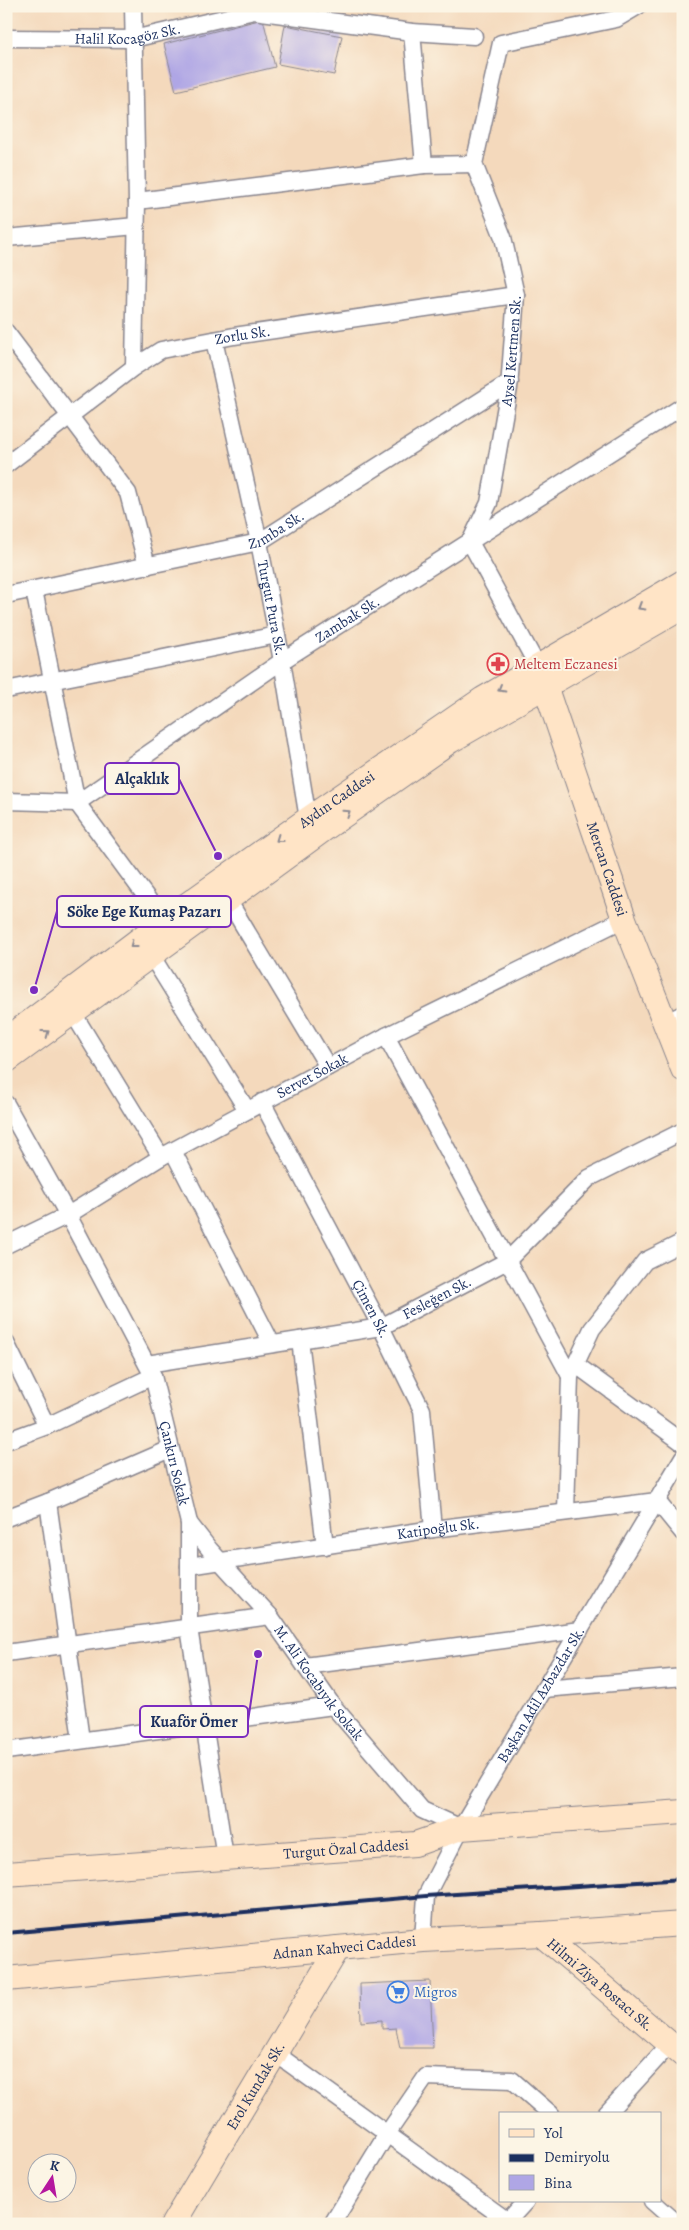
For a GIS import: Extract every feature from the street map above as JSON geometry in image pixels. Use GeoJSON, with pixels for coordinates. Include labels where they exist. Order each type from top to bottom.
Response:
{"type":"FeatureCollection","features":[{"type":"Feature","properties":{"kind":"main road","name":"Aydın Caddesi"},"geometry":{"type":"LineString","coordinates":[[6,1061],[450,740],[541,676],[683,582]]}},
{"type":"Feature","properties":{"kind":"main road","name":"Aydın Caddesi"},"geometry":{"type":"LineString","coordinates":[[6,1040],[164,921],[483,699],[541,676],[683,607]]}},
{"type":"Feature","properties":{"kind":"main road","name":"Mercan Caddesi"},"geometry":{"type":"LineString","coordinates":[[541,676],[624,919],[674,1018],[683,1069]]}},
{"type":"Feature","properties":{"kind":"main road","name":"Turgut Özal Caddesi"},"geometry":{"type":"LineString","coordinates":[[6,1874],[415,1844],[461,1828],[683,1812]]}},
{"type":"Feature","properties":{"kind":"main road","name":"Adnan Kahveci Caddesi"},"geometry":{"type":"LineString","coordinates":[[6,1979],[422,1940],[683,1924]]}},
{"type":"Feature","properties":{"kind":"main road","name":"Hilmi Ziya Postacı Sk."},"geometry":{"type":"LineString","coordinates":[[540,1934],[676,2049]]}},
{"type":"Feature","properties":{"kind":"main road","name":"Erol Kundak Sk."},"geometry":{"type":"LineString","coordinates":[[172,2224],[338,1948]]}},
{"type":"Feature","properties":{"kind":"street"},"geometry":{"type":"LineString","coordinates":[[133,6],[132,39],[137,201],[134,367]]}},
{"type":"Feature","properties":{"kind":"street"},"geometry":{"type":"LineString","coordinates":[[137,201],[424,165],[474,164],[501,42],[616,19],[638,6]]}},
{"type":"Feature","properties":{"kind":"street","name":"Halil Kocagöz Sk."},"geometry":{"type":"LineString","coordinates":[[6,38],[132,39],[247,9],[412,32],[474,36]]}},
{"type":"Feature","properties":{"kind":"street"},"geometry":{"type":"LineString","coordinates":[[412,32],[424,165]]}},
{"type":"Feature","properties":{"kind":"street","name":"Aysel Kertmen Sk."},"geometry":{"type":"LineString","coordinates":[[470,542],[489,503],[510,382],[516,295],[503,236],[474,164]]}},
{"type":"Feature","properties":{"kind":"street"},"geometry":{"type":"LineString","coordinates":[[6,238],[136,226]]}},
{"type":"Feature","properties":{"kind":"street","name":"Zorlu Sk."},"geometry":{"type":"LineString","coordinates":[[6,465],[70,418],[134,367],[161,350],[214,340],[516,295]]}},
{"type":"Feature","properties":{"kind":"street"},"geometry":{"type":"LineString","coordinates":[[6,332],[128,492],[147,566]]}},
{"type":"Feature","properties":{"kind":"street","name":"Turgut Pura Sk."},"geometry":{"type":"LineString","coordinates":[[214,340],[259,542],[282,661],[308,819]]}},
{"type":"Feature","properties":{"kind":"street","name":"Zımba Sk."},"geometry":{"type":"LineString","coordinates":[[6,595],[259,542],[510,382]]}},
{"type":"Feature","properties":{"kind":"street","name":"Zambak Sk."},"geometry":{"type":"LineString","coordinates":[[78,803],[282,661],[683,406]]}},
{"type":"Feature","properties":{"kind":"street"},"geometry":{"type":"LineString","coordinates":[[470,542],[541,676]]}},
{"type":"Feature","properties":{"kind":"street"},"geometry":{"type":"LineString","coordinates":[[34,590],[78,803],[164,921]]}},
{"type":"Feature","properties":{"kind":"street"},"geometry":{"type":"LineString","coordinates":[[6,690],[277,636]]}},
{"type":"Feature","properties":{"kind":"street"},"geometry":{"type":"LineString","coordinates":[[6,801],[78,803]]}},
{"type":"Feature","properties":{"kind":"street"},"geometry":{"type":"LineString","coordinates":[[228,900],[328,1067]]}},
{"type":"Feature","properties":{"kind":"street","name":"Servet Sokak"},"geometry":{"type":"LineString","coordinates":[[6,1245],[68,1215],[167,1154],[386,1036],[624,919]]}},
{"type":"Feature","properties":{"kind":"street"},"geometry":{"type":"LineString","coordinates":[[151,956],[247,1110]]}},
{"type":"Feature","properties":{"kind":"street"},"geometry":{"type":"LineString","coordinates":[[73,1013],[167,1154],[272,1344]]}},
{"type":"Feature","properties":{"kind":"street"},"geometry":{"type":"LineString","coordinates":[[386,1036],[507,1261],[572,1370],[683,1443]]}},
{"type":"Feature","properties":{"kind":"street","name":"Çimen Sk."},"geometry":{"type":"LineString","coordinates":[[262,1102],[381,1327],[422,1410],[433,1529]]}},
{"type":"Feature","properties":{"kind":"street","name":"Çankırı Sokak"},"geometry":{"type":"LineString","coordinates":[[6,1104],[68,1215],[150,1370],[189,1523],[189,1628],[225,1857]]}},
{"type":"Feature","properties":{"kind":"street","name":"Fesleğen Sk."},"geometry":{"type":"LineString","coordinates":[[6,1441],[47,1426],[150,1370],[272,1344],[381,1327],[507,1261],[589,1178],[683,1131]]}},
{"type":"Feature","properties":{"kind":"street"},"geometry":{"type":"LineString","coordinates":[[566,1512],[572,1370],[592,1329],[646,1262],[683,1242]]}},
{"type":"Feature","properties":{"kind":"street"},"geometry":{"type":"LineString","coordinates":[[300,1340],[326,1546]]}},
{"type":"Feature","properties":{"kind":"street"},"geometry":{"type":"LineString","coordinates":[[6,1344],[47,1426]]}},
{"type":"Feature","properties":{"kind":"street"},"geometry":{"type":"LineString","coordinates":[[6,1518],[48,1502],[170,1449]]}},
{"type":"Feature","properties":{"kind":"street","name":"Başkan Adil Azbazdar Sk."},"geometry":{"type":"LineString","coordinates":[[422,1940],[426,1896],[461,1828],[683,1457]]}},
{"type":"Feature","properties":{"kind":"street"},"geometry":{"type":"LineString","coordinates":[[657,1501],[683,1533]]}},
{"type":"Feature","properties":{"kind":"street","name":"Katipoğlu Sk."},"geometry":{"type":"LineString","coordinates":[[189,1566],[433,1529],[657,1501]]}},
{"type":"Feature","properties":{"kind":"street"},"geometry":{"type":"LineString","coordinates":[[48,1502],[81,1740]]}},
{"type":"Feature","properties":{"kind":"street","name":"M. Ali Kocabıyık Sokak"},"geometry":{"type":"LineString","coordinates":[[189,1523],[210,1550],[270,1616],[334,1706],[422,1810],[461,1828]]}},
{"type":"Feature","properties":{"kind":"street"},"geometry":{"type":"LineString","coordinates":[[6,1653],[270,1616]]}},
{"type":"Feature","properties":{"kind":"street"},"geometry":{"type":"LineString","coordinates":[[305,1666],[580,1630]]}},
{"type":"Feature","properties":{"kind":"street"},"geometry":{"type":"LineString","coordinates":[[544,1689],[683,1677]]}},
{"type":"Feature","properties":{"kind":"street"},"geometry":{"type":"LineString","coordinates":[[6,1751],[334,1706]]}},
{"type":"Feature","properties":{"kind":"street"},"geometry":{"type":"LineString","coordinates":[[608,2112],[676,2049]]}},
{"type":"Feature","properties":{"kind":"street"},"geometry":{"type":"LineString","coordinates":[[275,2053],[508,2223],[525,2202]]}},
{"type":"Feature","properties":{"kind":"street"},"geometry":{"type":"LineString","coordinates":[[332,2224],[387,2134],[426,2077],[512,2080],[549,2112]]}},
{"type":"Feature","properties":{"kind":"street"},"geometry":{"type":"LineString","coordinates":[[653,2202],[678,2224]]}},
{"type":"Feature","properties":{"kind":"building"},"geometry":{"type":"Polygon","coordinates":[[[263,19],[275,67],[176,91],[164,44],[263,19]]]}},
{"type":"Feature","properties":{"kind":"building"},"geometry":{"type":"Polygon","coordinates":[[[285,25],[342,36],[334,75],[278,64],[285,25]]]}},
{"type":"Feature","properties":{"kind":"building"},"geometry":{"type":"Polygon","coordinates":[[[430,1981],[433,2048],[400,2048],[396,2028],[382,2029],[382,2020],[361,2022],[360,1984],[430,1981]]]}},
{"type":"Feature","properties":{"kind":"railway"},"geometry":{"type":"LineString","coordinates":[[6,1933],[426,1896],[683,1879]]}},
{"type":"Feature","properties":{"kind":"place","name":"Meltem Eczanesi"},"geometry":{"type":"Point","coordinates":[498,664]}},
{"type":"Feature","properties":{"kind":"place","name":"Alçaklık"},"geometry":{"type":"Point","coordinates":[218,856]}},
{"type":"Feature","properties":{"kind":"place","name":"Söke Ege Kumaş Pazarı"},"geometry":{"type":"Point","coordinates":[34,990]}},
{"type":"Feature","properties":{"kind":"place","name":"Kuaför Ömer"},"geometry":{"type":"Point","coordinates":[258,1654]}},
{"type":"Feature","properties":{"kind":"place","name":"Migros"},"geometry":{"type":"Point","coordinates":[398,1992]}}]}
